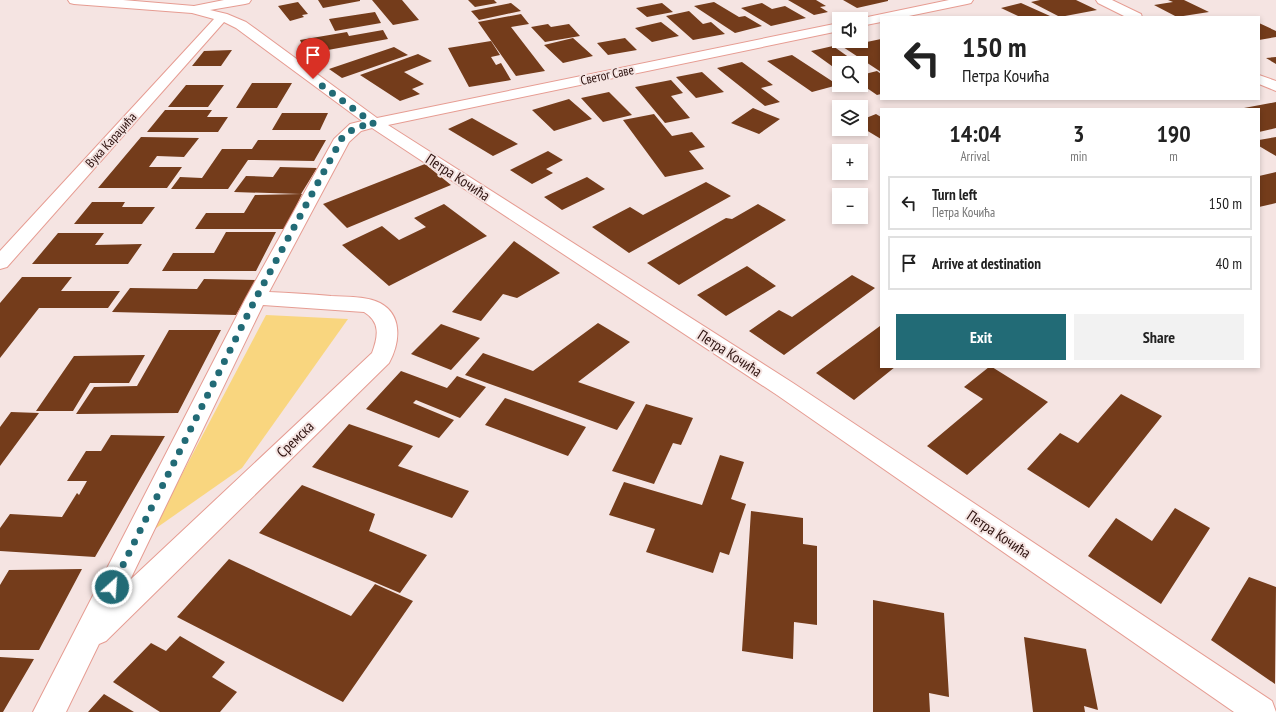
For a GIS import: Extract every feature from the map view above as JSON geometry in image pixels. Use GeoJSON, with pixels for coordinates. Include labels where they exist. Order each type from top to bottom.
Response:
{"type":"FeatureCollection","features":[{"type":"Feature","properties":{"kind":"street"},"geometry":{"type":"LineString","coordinates":[[74,0],[192,9],[245,0]]}},
{"type":"Feature","properties":{"kind":"street"},"geometry":{"type":"LineString","coordinates":[[891,16],[967,0]]}},
{"type":"Feature","properties":{"kind":"street"},"geometry":{"type":"LineString","coordinates":[[1102,0],[1134,16]]}},
{"type":"Feature","properties":{"kind":"street","name":"Петра Кочића"},"geometry":{"type":"LineString","coordinates":[[192,9],[222,17],[240,25],[374,124],[785,389],[1261,712]]}},
{"type":"Feature","properties":{"kind":"street","name":"Вука Караџића"},"geometry":{"type":"LineString","coordinates":[[0,263],[222,17]]}},
{"type":"Feature","properties":{"kind":"street"},"geometry":{"type":"LineString","coordinates":[[868,21],[880,18]]}},
{"type":"Feature","properties":{"kind":"street","name":"Светог Саве"},"geometry":{"type":"LineString","coordinates":[[374,124],[832,28]]}},
{"type":"Feature","properties":{"kind":"street"},"geometry":{"type":"LineString","coordinates":[[1260,79],[1276,87]]}},
{"type":"Feature","properties":{"kind":"street","name":"Сремска"},"geometry":{"type":"LineString","coordinates":[[49,712],[256,298],[342,138],[356,127],[374,124]]}},
{"type":"Feature","properties":{"kind":"street","name":"Сремска"},"geometry":{"type":"LineString","coordinates":[[85,642],[381,357],[388,343],[388,327],[381,316],[373,308],[357,304],[256,298]]}},
{"type":"Feature","properties":{"kind":"shaded area"},"geometry":{"type":"Polygon","coordinates":[[[266,315],[348,319],[242,468],[152,531],[266,315]]]}},
{"type":"Feature","properties":{"kind":"building"},"geometry":{"type":"Polygon","coordinates":[[[318,0],[360,0],[360,1],[323,8],[318,0]]]}},
{"type":"Feature","properties":{"kind":"building"},"geometry":{"type":"Polygon","coordinates":[[[372,0],[402,0],[419,20],[393,25],[372,0]]]}},
{"type":"Feature","properties":{"kind":"building"},"geometry":{"type":"Polygon","coordinates":[[[468,0],[494,0],[497,3],[475,7],[468,0]]]}},
{"type":"Feature","properties":{"kind":"building"},"geometry":{"type":"Polygon","coordinates":[[[788,0],[816,0],[826,6],[820,7],[828,12],[814,15],[788,0]]]}},
{"type":"Feature","properties":{"kind":"building"},"geometry":{"type":"Polygon","coordinates":[[[843,0],[888,0],[888,1],[857,8],[843,0]]]}},
{"type":"Feature","properties":{"kind":"building"},"geometry":{"type":"Polygon","coordinates":[[[1040,0],[1076,0],[1097,10],[1058,16],[1031,2],[1040,0]]]}},
{"type":"Feature","properties":{"kind":"building"},"geometry":{"type":"Polygon","coordinates":[[[1168,0],[1184,0],[1209,12],[1175,16],[1154,5],[1173,2],[1168,0]]]}},
{"type":"Feature","properties":{"kind":"building"},"geometry":{"type":"Polygon","coordinates":[[[298,2],[308,14],[302,15],[304,17],[290,21],[278,6],[298,2]]]}},
{"type":"Feature","properties":{"kind":"building"},"geometry":{"type":"Polygon","coordinates":[[[714,2],[739,17],[745,16],[762,26],[735,33],[694,6],[714,2]]]}},
{"type":"Feature","properties":{"kind":"building"},"geometry":{"type":"Polygon","coordinates":[[[511,3],[521,11],[479,20],[471,11],[511,3]]]}},
{"type":"Feature","properties":{"kind":"building"},"geometry":{"type":"Polygon","coordinates":[[[662,3],[673,12],[647,17],[636,8],[662,3]]]}},
{"type":"Feature","properties":{"kind":"building"},"geometry":{"type":"Polygon","coordinates":[[[762,3],[772,9],[785,6],[806,18],[771,26],[741,8],[762,3]]]}},
{"type":"Feature","properties":{"kind":"building"},"geometry":{"type":"Polygon","coordinates":[[[1021,3],[1050,16],[1018,16],[1001,8],[1021,3]]]}},
{"type":"Feature","properties":{"kind":"building"},"geometry":{"type":"Polygon","coordinates":[[[689,11],[703,24],[711,22],[725,34],[693,40],[666,16],[689,11]]]}},
{"type":"Feature","properties":{"kind":"building"},"geometry":{"type":"Polygon","coordinates":[[[375,12],[381,23],[335,31],[329,19],[375,12]]]}},
{"type":"Feature","properties":{"kind":"building"},"geometry":{"type":"Polygon","coordinates":[[[521,14],[529,24],[511,27],[545,71],[516,76],[478,22],[521,14]]]}},
{"type":"Feature","properties":{"kind":"building"},"geometry":{"type":"Polygon","coordinates":[[[661,22],[679,36],[652,42],[635,28],[661,22]]]}},
{"type":"Feature","properties":{"kind":"building"},"geometry":{"type":"Polygon","coordinates":[[[1260,23],[1276,31],[1276,37],[1260,40],[1260,23]]]}},
{"type":"Feature","properties":{"kind":"building"},"geometry":{"type":"Polygon","coordinates":[[[548,24],[551,27],[569,24],[580,36],[545,42],[531,27],[548,24]]]}},
{"type":"Feature","properties":{"kind":"building"},"geometry":{"type":"Polygon","coordinates":[[[383,30],[388,39],[306,54],[300,40],[347,32],[349,36],[383,30]]]}},
{"type":"Feature","properties":{"kind":"building"},"geometry":{"type":"Polygon","coordinates":[[[573,38],[593,56],[563,63],[544,45],[573,38]]]}},
{"type":"Feature","properties":{"kind":"building"},"geometry":{"type":"Polygon","coordinates":[[[625,38],[637,50],[608,55],[597,43],[625,38]]]}},
{"type":"Feature","properties":{"kind":"building"},"geometry":{"type":"Polygon","coordinates":[[[880,39],[880,71],[868,63],[868,56],[857,56],[845,48],[868,48],[868,42],[880,39]]]}},
{"type":"Feature","properties":{"kind":"building"},"geometry":{"type":"Polygon","coordinates":[[[491,41],[500,55],[491,57],[496,65],[501,63],[511,80],[469,87],[448,48],[491,41]]]}},
{"type":"Feature","properties":{"kind":"building"},"geometry":{"type":"Polygon","coordinates":[[[832,46],[832,48],[836,48],[847,56],[832,56],[832,66],[811,51],[832,46]]]}},
{"type":"Feature","properties":{"kind":"building"},"geometry":{"type":"Polygon","coordinates":[[[394,47],[408,55],[342,78],[329,69],[394,47]]]}},
{"type":"Feature","properties":{"kind":"building"},"geometry":{"type":"Polygon","coordinates":[[[232,50],[221,66],[192,66],[204,51],[232,50]]]}},
{"type":"Feature","properties":{"kind":"building"},"geometry":{"type":"Polygon","coordinates":[[[418,54],[432,61],[404,72],[424,84],[412,89],[420,94],[400,101],[360,75],[418,54]]]}},
{"type":"Feature","properties":{"kind":"building"},"geometry":{"type":"Polygon","coordinates":[[[792,55],[832,81],[832,87],[812,92],[767,61],[792,55]]]}},
{"type":"Feature","properties":{"kind":"building"},"geometry":{"type":"Polygon","coordinates":[[[1276,57],[1276,64],[1266,58],[1276,57]]]}},
{"type":"Feature","properties":{"kind":"building"},"geometry":{"type":"Polygon","coordinates":[[[742,62],[773,85],[761,88],[780,102],[765,106],[717,68],[742,62]]]}},
{"type":"Feature","properties":{"kind":"building"},"geometry":{"type":"Polygon","coordinates":[[[877,71],[880,73],[880,94],[877,95],[868,89],[868,73],[877,71]]]}},
{"type":"Feature","properties":{"kind":"building"},"geometry":{"type":"Polygon","coordinates":[[[702,72],[724,92],[696,98],[676,77],[702,72]]]}},
{"type":"Feature","properties":{"kind":"building"},"geometry":{"type":"Polygon","coordinates":[[[671,80],[683,93],[671,96],[690,118],[665,123],[635,87],[671,80]]]}},
{"type":"Feature","properties":{"kind":"building"},"geometry":{"type":"Polygon","coordinates":[[[252,83],[292,83],[277,108],[236,108],[252,83]]]}},
{"type":"Feature","properties":{"kind":"building"},"geometry":{"type":"Polygon","coordinates":[[[186,85],[224,85],[208,107],[168,107],[186,85]]]}},
{"type":"Feature","properties":{"kind":"building"},"geometry":{"type":"Polygon","coordinates":[[[609,92],[632,115],[603,122],[581,98],[609,92]]]}},
{"type":"Feature","properties":{"kind":"building"},"geometry":{"type":"Polygon","coordinates":[[[569,99],[592,119],[554,131],[532,110],[569,99]]]}},
{"type":"Feature","properties":{"kind":"building"},"geometry":{"type":"Polygon","coordinates":[[[1276,102],[1276,128],[1260,132],[1260,108],[1244,108],[1276,102]]]}},
{"type":"Feature","properties":{"kind":"building"},"geometry":{"type":"Polygon","coordinates":[[[753,108],[780,119],[759,134],[731,123],[753,108]]]}},
{"type":"Feature","properties":{"kind":"building"},"geometry":{"type":"Polygon","coordinates":[[[165,110],[212,110],[207,117],[228,117],[218,132],[147,132],[165,110]]]}},
{"type":"Feature","properties":{"kind":"building"},"geometry":{"type":"Polygon","coordinates":[[[282,113],[328,113],[320,130],[272,130],[282,113]]]}},
{"type":"Feature","properties":{"kind":"building"},"geometry":{"type":"Polygon","coordinates":[[[654,114],[672,136],[692,132],[705,147],[689,151],[704,169],[665,177],[623,120],[654,114]]]}},
{"type":"Feature","properties":{"kind":"building"},"geometry":{"type":"Polygon","coordinates":[[[876,114],[880,116],[880,138],[868,131],[868,117],[876,114]]]}},
{"type":"Feature","properties":{"kind":"building"},"geometry":{"type":"Polygon","coordinates":[[[472,118],[518,144],[493,156],[448,129],[472,118]]]}},
{"type":"Feature","properties":{"kind":"building"},"geometry":{"type":"Polygon","coordinates":[[[141,137],[199,138],[184,157],[157,156],[149,167],[182,167],[167,188],[98,188],[141,137]]]}},
{"type":"Feature","properties":{"kind":"building"},"geometry":{"type":"Polygon","coordinates":[[[1276,137],[1276,156],[1260,147],[1260,140],[1276,137]]]}},
{"type":"Feature","properties":{"kind":"building"},"geometry":{"type":"Polygon","coordinates":[[[258,140],[326,140],[314,161],[248,160],[228,189],[171,189],[180,177],[202,178],[222,149],[252,149],[258,140]]]}},
{"type":"Feature","properties":{"kind":"building"},"geometry":{"type":"Polygon","coordinates":[[[548,151],[563,160],[546,169],[553,173],[532,184],[510,170],[548,151]]]}},
{"type":"Feature","properties":{"kind":"building"},"geometry":{"type":"Polygon","coordinates":[[[425,164],[451,185],[347,228],[323,204],[425,164]]]}},
{"type":"Feature","properties":{"kind":"building"},"geometry":{"type":"Polygon","coordinates":[[[280,167],[317,168],[301,194],[234,192],[246,176],[273,177],[280,167]]]}},
{"type":"Feature","properties":{"kind":"building"},"geometry":{"type":"Polygon","coordinates":[[[1276,172],[1276,203],[1260,207],[1260,176],[1276,172]]]}},
{"type":"Feature","properties":{"kind":"building"},"geometry":{"type":"Polygon","coordinates":[[[587,177],[605,189],[562,210],[544,197],[587,177]]]}},
{"type":"Feature","properties":{"kind":"building"},"geometry":{"type":"Polygon","coordinates":[[[706,182],[731,196],[629,253],[592,227],[630,207],[643,215],[706,182]]]}},
{"type":"Feature","properties":{"kind":"building"},"geometry":{"type":"Polygon","coordinates":[[[302,194],[285,229],[195,229],[206,213],[244,213],[255,195],[302,194]]]}},
{"type":"Feature","properties":{"kind":"building"},"geometry":{"type":"Polygon","coordinates":[[[92,202],[125,202],[122,207],[155,207],[142,224],[74,224],[92,202]]]}},
{"type":"Feature","properties":{"kind":"building"},"geometry":{"type":"Polygon","coordinates":[[[444,204],[487,236],[389,286],[342,245],[382,226],[399,240],[426,227],[414,218],[444,204]]]}},
{"type":"Feature","properties":{"kind":"building"},"geometry":{"type":"Polygon","coordinates":[[[758,204],[786,220],[679,285],[647,263],[726,218],[732,219],[758,204]]]}},
{"type":"Feature","properties":{"kind":"building"},"geometry":{"type":"Polygon","coordinates":[[[226,232],[276,232],[256,271],[162,271],[173,253],[214,253],[226,232]]]}},
{"type":"Feature","properties":{"kind":"building"},"geometry":{"type":"Polygon","coordinates":[[[58,233],[104,233],[95,245],[142,244],[128,264],[32,264],[58,233]]]}},
{"type":"Feature","properties":{"kind":"building"},"geometry":{"type":"Polygon","coordinates":[[[514,241],[560,273],[517,298],[503,294],[481,321],[452,312],[514,241]]]}},
{"type":"Feature","properties":{"kind":"building"},"geometry":{"type":"Polygon","coordinates":[[[747,266],[776,286],[726,316],[697,295],[747,266]]]}},
{"type":"Feature","properties":{"kind":"building"},"geometry":{"type":"Polygon","coordinates":[[[852,275],[875,288],[784,355],[749,331],[779,310],[792,317],[852,275]]]}},
{"type":"Feature","properties":{"kind":"building"},"geometry":{"type":"Polygon","coordinates":[[[22,277],[72,277],[61,291],[120,291],[108,308],[39,308],[0,358],[0,303],[22,277]]]}},
{"type":"Feature","properties":{"kind":"building"},"geometry":{"type":"Polygon","coordinates":[[[204,279],[256,280],[236,315],[112,312],[130,288],[197,289],[204,279]]]}},
{"type":"Feature","properties":{"kind":"building"},"geometry":{"type":"Polygon","coordinates":[[[598,323],[630,342],[578,382],[635,402],[617,430],[465,375],[483,353],[533,371],[598,323]]]}},
{"type":"Feature","properties":{"kind":"building"},"geometry":{"type":"Polygon","coordinates":[[[441,324],[480,338],[451,370],[411,354],[441,324]]]}},
{"type":"Feature","properties":{"kind":"building"},"geometry":{"type":"Polygon","coordinates":[[[880,326],[880,368],[894,368],[854,400],[816,373],[880,326]]]}},
{"type":"Feature","properties":{"kind":"building"},"geometry":{"type":"Polygon","coordinates":[[[169,330],[221,330],[178,413],[76,414],[94,387],[137,386],[169,330]]]}},
{"type":"Feature","properties":{"kind":"building"},"geometry":{"type":"Polygon","coordinates":[[[145,355],[129,383],[90,383],[73,411],[36,411],[74,356],[145,355]]]}},
{"type":"Feature","properties":{"kind":"building"},"geometry":{"type":"Polygon","coordinates":[[[988,368],[994,368],[1048,402],[967,475],[927,446],[983,399],[964,387],[988,368]]]}},
{"type":"Feature","properties":{"kind":"building"},"geometry":{"type":"Polygon","coordinates":[[[401,371],[447,388],[457,376],[486,387],[460,418],[416,400],[413,403],[454,420],[439,438],[366,409],[401,371]]]}},
{"type":"Feature","properties":{"kind":"building"},"geometry":{"type":"Polygon","coordinates":[[[1121,394],[1162,416],[1089,508],[1027,469],[1060,433],[1078,443],[1121,394]]]}},
{"type":"Feature","properties":{"kind":"building"},"geometry":{"type":"Polygon","coordinates":[[[505,398],[586,427],[568,456],[485,425],[505,398]]]}},
{"type":"Feature","properties":{"kind":"building"},"geometry":{"type":"Polygon","coordinates":[[[646,404],[693,418],[681,445],[673,443],[654,484],[612,471],[646,404]]]}},
{"type":"Feature","properties":{"kind":"building"},"geometry":{"type":"Polygon","coordinates":[[[11,412],[39,413],[0,466],[0,427],[11,412]]]}},
{"type":"Feature","properties":{"kind":"building"},"geometry":{"type":"Polygon","coordinates":[[[349,424],[413,446],[398,466],[469,491],[452,518],[312,467],[349,424]]]}},
{"type":"Feature","properties":{"kind":"building"},"geometry":{"type":"Polygon","coordinates":[[[111,435],[165,436],[95,557],[0,551],[0,528],[10,514],[62,517],[77,493],[79,495],[87,481],[67,481],[86,451],[101,451],[111,435]]]}},
{"type":"Feature","properties":{"kind":"building"},"geometry":{"type":"Polygon","coordinates":[[[720,455],[744,462],[731,499],[746,504],[729,555],[720,552],[713,573],[646,552],[655,529],[609,515],[624,482],[702,505],[720,455]]]}},
{"type":"Feature","properties":{"kind":"building"},"geometry":{"type":"Polygon","coordinates":[[[302,485],[375,514],[369,531],[427,555],[400,593],[259,533],[302,485]]]}},
{"type":"Feature","properties":{"kind":"building"},"geometry":{"type":"Polygon","coordinates":[[[1175,508],[1210,528],[1161,604],[1088,556],[1116,518],[1152,541],[1175,508]]]}},
{"type":"Feature","properties":{"kind":"building"},"geometry":{"type":"Polygon","coordinates":[[[751,511],[803,518],[803,544],[817,546],[817,625],[794,622],[793,659],[742,651],[751,511]]]}},
{"type":"Feature","properties":{"kind":"building"},"geometry":{"type":"Polygon","coordinates":[[[229,559],[351,616],[375,584],[413,601],[343,702],[177,617],[229,559]]]}},
{"type":"Feature","properties":{"kind":"building"},"geometry":{"type":"Polygon","coordinates":[[[82,569],[39,650],[0,650],[0,585],[9,570],[82,569]]]}},
{"type":"Feature","properties":{"kind":"building"},"geometry":{"type":"Polygon","coordinates":[[[1249,577],[1276,587],[1275,684],[1211,640],[1249,577]]]}},
{"type":"Feature","properties":{"kind":"building"},"geometry":{"type":"Polygon","coordinates":[[[873,600],[944,613],[949,697],[929,693],[930,712],[873,712],[873,600]]]}},
{"type":"Feature","properties":{"kind":"building"},"geometry":{"type":"Polygon","coordinates":[[[180,636],[225,662],[212,677],[237,692],[220,712],[160,712],[113,682],[151,643],[166,651],[180,636]]]}},
{"type":"Feature","properties":{"kind":"building"},"geometry":{"type":"Polygon","coordinates":[[[1024,637],[1086,649],[1098,710],[1084,706],[1085,712],[1033,712],[1024,637]]]}},
{"type":"Feature","properties":{"kind":"building"},"geometry":{"type":"Polygon","coordinates":[[[0,657],[34,659],[3,712],[0,712],[0,657]]]}},
{"type":"Feature","properties":{"kind":"building"},"geometry":{"type":"Polygon","coordinates":[[[104,694],[134,712],[88,712],[104,694]]]}},
{"type":"Feature","properties":{"kind":"route"},"geometry":{"type":"LineString","coordinates":[[112,587],[256,298],[342,138],[356,127],[374,124],[313,79]]}}]}
